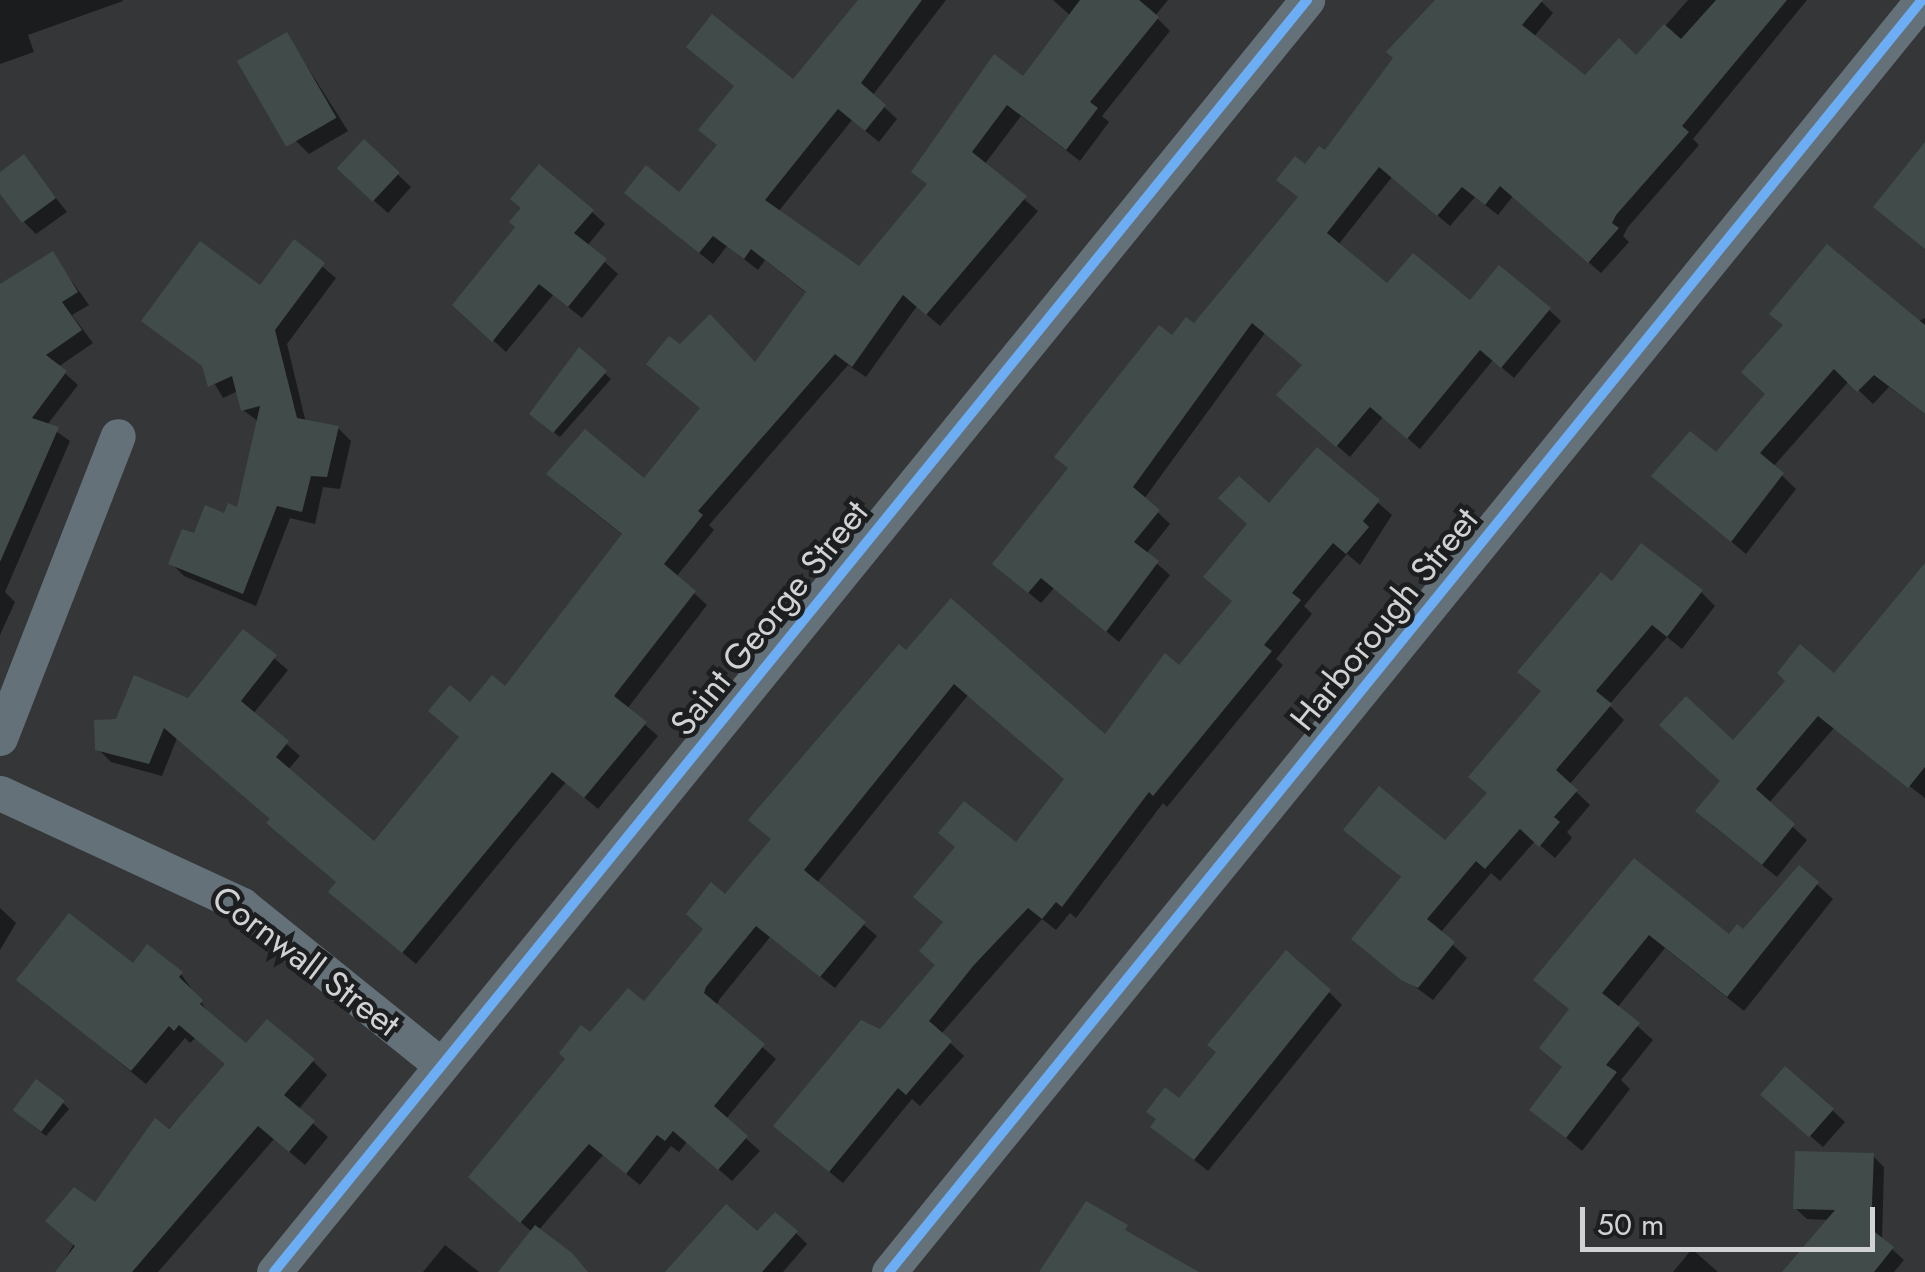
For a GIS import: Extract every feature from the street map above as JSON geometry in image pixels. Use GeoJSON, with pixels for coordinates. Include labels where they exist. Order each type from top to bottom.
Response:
{"type":"FeatureCollection","features":[{"type":"Feature","properties":{"kind":"street","name":"Saint George Street"},"geometry":{"type":"LineString","coordinates":[[274,1272],[1307,0]]}},
{"type":"Feature","properties":{"kind":"street","name":"Harborough Street"},"geometry":{"type":"LineString","coordinates":[[889,1272],[1922,0]]}},
{"type":"Feature","properties":{"kind":"street"},"geometry":{"type":"LineString","coordinates":[[0,738],[118,436]]}},
{"type":"Feature","properties":{"kind":"street","name":"Cornwall Street"},"geometry":{"type":"LineString","coordinates":[[0,792],[242,905],[441,1065]]}},
{"type":"Feature","properties":{"kind":"building"},"geometry":{"type":"Polygon","coordinates":[[[858,0],[922,0],[861,83],[886,105],[865,131],[838,109],[765,200],[859,266],[927,184],[911,172],[994,54],[1023,76],[1080,0],[1139,0],[1159,17],[1090,102],[1098,108],[1066,150],[1007,105],[972,152],[1027,196],[926,315],[903,295],[852,367],[835,354],[698,511],[703,515],[664,564],[696,591],[614,696],[647,722],[584,798],[552,772],[402,953],[328,892],[336,882],[266,823],[270,819],[164,728],[149,764],[95,750],[94,720],[116,719],[134,675],[188,698],[243,629],[277,655],[241,701],[289,741],[276,757],[374,841],[459,737],[428,711],[450,685],[470,702],[492,675],[505,686],[622,534],[546,474],[585,429],[644,478],[700,408],[646,364],[669,336],[680,344],[710,314],[755,362],[806,292],[751,249],[744,259],[713,236],[699,253],[624,193],[646,165],[679,192],[717,145],[698,130],[734,86],[686,47],[712,14],[793,79],[858,0]]]}},
{"type":"Feature","properties":{"kind":"building"},"geometry":{"type":"Polygon","coordinates":[[[1435,0],[1543,0],[1522,25],[1585,75],[1619,38],[1636,55],[1664,24],[1681,39],[1716,0],[1787,0],[1682,126],[1689,132],[1616,215],[1612,223],[1619,228],[1588,263],[1500,186],[1485,205],[1462,187],[1437,216],[1379,167],[1327,233],[1387,283],[1413,253],[1470,300],[1499,265],[1551,308],[1501,368],[1480,350],[1407,439],[1370,407],[1336,447],[1276,395],[1302,365],[1252,323],[1133,487],[1160,510],[1134,542],[1159,561],[1106,632],[1041,578],[1028,593],[992,564],[1068,468],[1054,457],[1159,325],[1172,335],[1186,317],[1194,323],[1298,197],[1276,180],[1295,156],[1305,164],[1319,146],[1325,150],[1393,58],[1386,52],[1435,0]]]}},
{"type":"Feature","properties":{"kind":"building"},"geometry":{"type":"Polygon","coordinates":[[[287,32],[336,118],[286,147],[237,61],[287,32]]]}},
{"type":"Feature","properties":{"kind":"building"},"geometry":{"type":"Polygon","coordinates":[[[364,139],[400,172],[373,202],[337,168],[364,139]]]}},
{"type":"Feature","properties":{"kind":"building"},"geometry":{"type":"Polygon","coordinates":[[[1925,142],[1925,249],[1873,207],[1925,142]]]}},
{"type":"Feature","properties":{"kind":"building"},"geometry":{"type":"Polygon","coordinates":[[[24,154],[56,198],[22,223],[0,194],[0,172],[24,154]]]}},
{"type":"Feature","properties":{"kind":"building"},"geometry":{"type":"Polygon","coordinates":[[[539,164],[594,210],[574,233],[607,259],[568,307],[539,284],[492,342],[452,305],[515,227],[509,222],[521,208],[510,199],[539,164]]]}},
{"type":"Feature","properties":{"kind":"building"},"geometry":{"type":"Polygon","coordinates":[[[294,239],[325,263],[275,330],[297,418],[339,426],[327,477],[311,476],[302,512],[277,506],[243,594],[168,564],[182,529],[194,533],[205,505],[224,513],[228,503],[237,507],[260,406],[241,411],[232,376],[208,387],[202,366],[141,321],[200,241],[260,285],[294,239]]]}},
{"type":"Feature","properties":{"kind":"building"},"geometry":{"type":"Polygon","coordinates":[[[1827,244],[1925,325],[1925,414],[1874,375],[1857,392],[1834,369],[1760,453],[1784,473],[1731,542],[1651,476],[1690,431],[1716,452],[1765,394],[1741,372],[1783,325],[1769,314],[1827,244]]]}},
{"type":"Feature","properties":{"kind":"building"},"geometry":{"type":"Polygon","coordinates":[[[53,251],[78,292],[62,302],[82,330],[46,355],[67,371],[32,418],[59,427],[0,562],[0,284],[53,251]]]}},
{"type":"Feature","properties":{"kind":"building"},"geometry":{"type":"Polygon","coordinates":[[[579,347],[607,371],[553,433],[529,414],[579,347]]]}},
{"type":"Feature","properties":{"kind":"building"},"geometry":{"type":"Polygon","coordinates":[[[1317,447],[1380,500],[1363,521],[1369,527],[1346,554],[1333,543],[1292,593],[1301,600],[1264,645],[1272,651],[1153,796],[1149,792],[1062,907],[1056,902],[1042,919],[1028,908],[974,965],[929,1021],[952,1041],[906,1095],[898,1088],[829,1172],[773,1126],[861,1020],[880,1029],[935,965],[919,951],[943,922],[913,897],[955,847],[938,833],[964,801],[1016,842],[1064,779],[954,684],[804,870],[866,922],[820,977],[756,926],[706,987],[704,993],[765,1044],[714,1106],[748,1136],[718,1170],[673,1131],[665,1141],[657,1135],[626,1174],[589,1144],[520,1223],[468,1177],[565,1059],[559,1053],[581,1025],[590,1032],[628,988],[644,1001],[703,929],[686,914],[711,882],[725,894],[771,839],[748,820],[899,644],[906,650],[951,598],[1105,734],[1165,653],[1179,665],[1232,601],[1203,577],[1247,524],[1218,498],[1239,476],[1269,503],[1317,447]]]}},
{"type":"Feature","properties":{"kind":"building"},"geometry":{"type":"Polygon","coordinates":[[[1641,543],[1703,590],[1667,637],[1652,625],[1596,691],[1612,704],[1556,770],[1578,790],[1554,817],[1560,822],[1539,847],[1520,829],[1485,869],[1476,861],[1427,919],[1455,942],[1418,988],[1401,980],[1351,939],[1401,877],[1343,830],[1379,786],[1445,840],[1487,793],[1468,777],[1541,691],[1517,672],[1601,572],[1612,581],[1641,543]]]}},
{"type":"Feature","properties":{"kind":"building"},"geometry":{"type":"Polygon","coordinates":[[[1925,563],[1925,767],[1908,788],[1818,716],[1756,789],[1795,824],[1762,865],[1695,811],[1720,781],[1659,725],[1686,696],[1733,740],[1785,681],[1777,673],[1800,644],[1834,673],[1925,563]]]}},
{"type":"Feature","properties":{"kind":"building"},"geometry":{"type":"Polygon","coordinates":[[[1634,858],[1729,934],[1737,924],[1743,929],[1799,865],[1819,882],[1727,997],[1649,935],[1602,993],[1640,1023],[1606,1065],[1617,1072],[1566,1138],[1529,1110],[1562,1067],[1539,1048],[1569,1009],[1533,980],[1634,858]]]}},
{"type":"Feature","properties":{"kind":"building"},"geometry":{"type":"Polygon","coordinates":[[[69,913],[133,963],[147,944],[183,972],[179,977],[203,1000],[200,1004],[246,1043],[267,1019],[315,1059],[284,1095],[315,1121],[289,1152],[258,1126],[132,1272],[55,1272],[75,1246],[45,1221],[74,1187],[95,1202],[155,1118],[169,1129],[225,1064],[179,1025],[174,1031],[169,1026],[131,1071],[16,980],[69,913]]]}},
{"type":"Feature","properties":{"kind":"building"},"geometry":{"type":"Polygon","coordinates":[[[1286,950],[1331,990],[1194,1160],[1150,1127],[1156,1119],[1146,1112],[1165,1087],[1179,1098],[1216,1052],[1207,1045],[1286,950]]]}},
{"type":"Feature","properties":{"kind":"building"},"geometry":{"type":"Polygon","coordinates":[[[1785,1066],[1834,1109],[1809,1137],[1760,1095],[1785,1066]]]}},
{"type":"Feature","properties":{"kind":"building"},"geometry":{"type":"Polygon","coordinates":[[[36,1079],[65,1101],[41,1132],[13,1110],[36,1079]]]}},
{"type":"Feature","properties":{"kind":"building"},"geometry":{"type":"Polygon","coordinates":[[[1795,1151],[1874,1153],[1871,1229],[1894,1247],[1874,1272],[1782,1272],[1835,1210],[1793,1209],[1795,1151]]]}},
{"type":"Feature","properties":{"kind":"building"},"geometry":{"type":"Polygon","coordinates":[[[1086,1201],[1128,1225],[1125,1230],[1199,1272],[1039,1272],[1086,1201]]]}},
{"type":"Feature","properties":{"kind":"building"},"geometry":{"type":"Polygon","coordinates":[[[726,1204],[757,1231],[775,1212],[798,1231],[762,1272],[665,1272],[726,1204]]]}},
{"type":"Feature","properties":{"kind":"building"},"geometry":{"type":"Polygon","coordinates":[[[535,1225],[572,1253],[588,1272],[498,1272],[535,1225]]]}},
{"type":"Feature","properties":{"kind":"cycle path"},"geometry":{"type":"LineString","coordinates":[[274,1272],[1307,0]]}},
{"type":"Feature","properties":{"kind":"cycle path"},"geometry":{"type":"LineString","coordinates":[[889,1272],[1922,0]]}}]}
